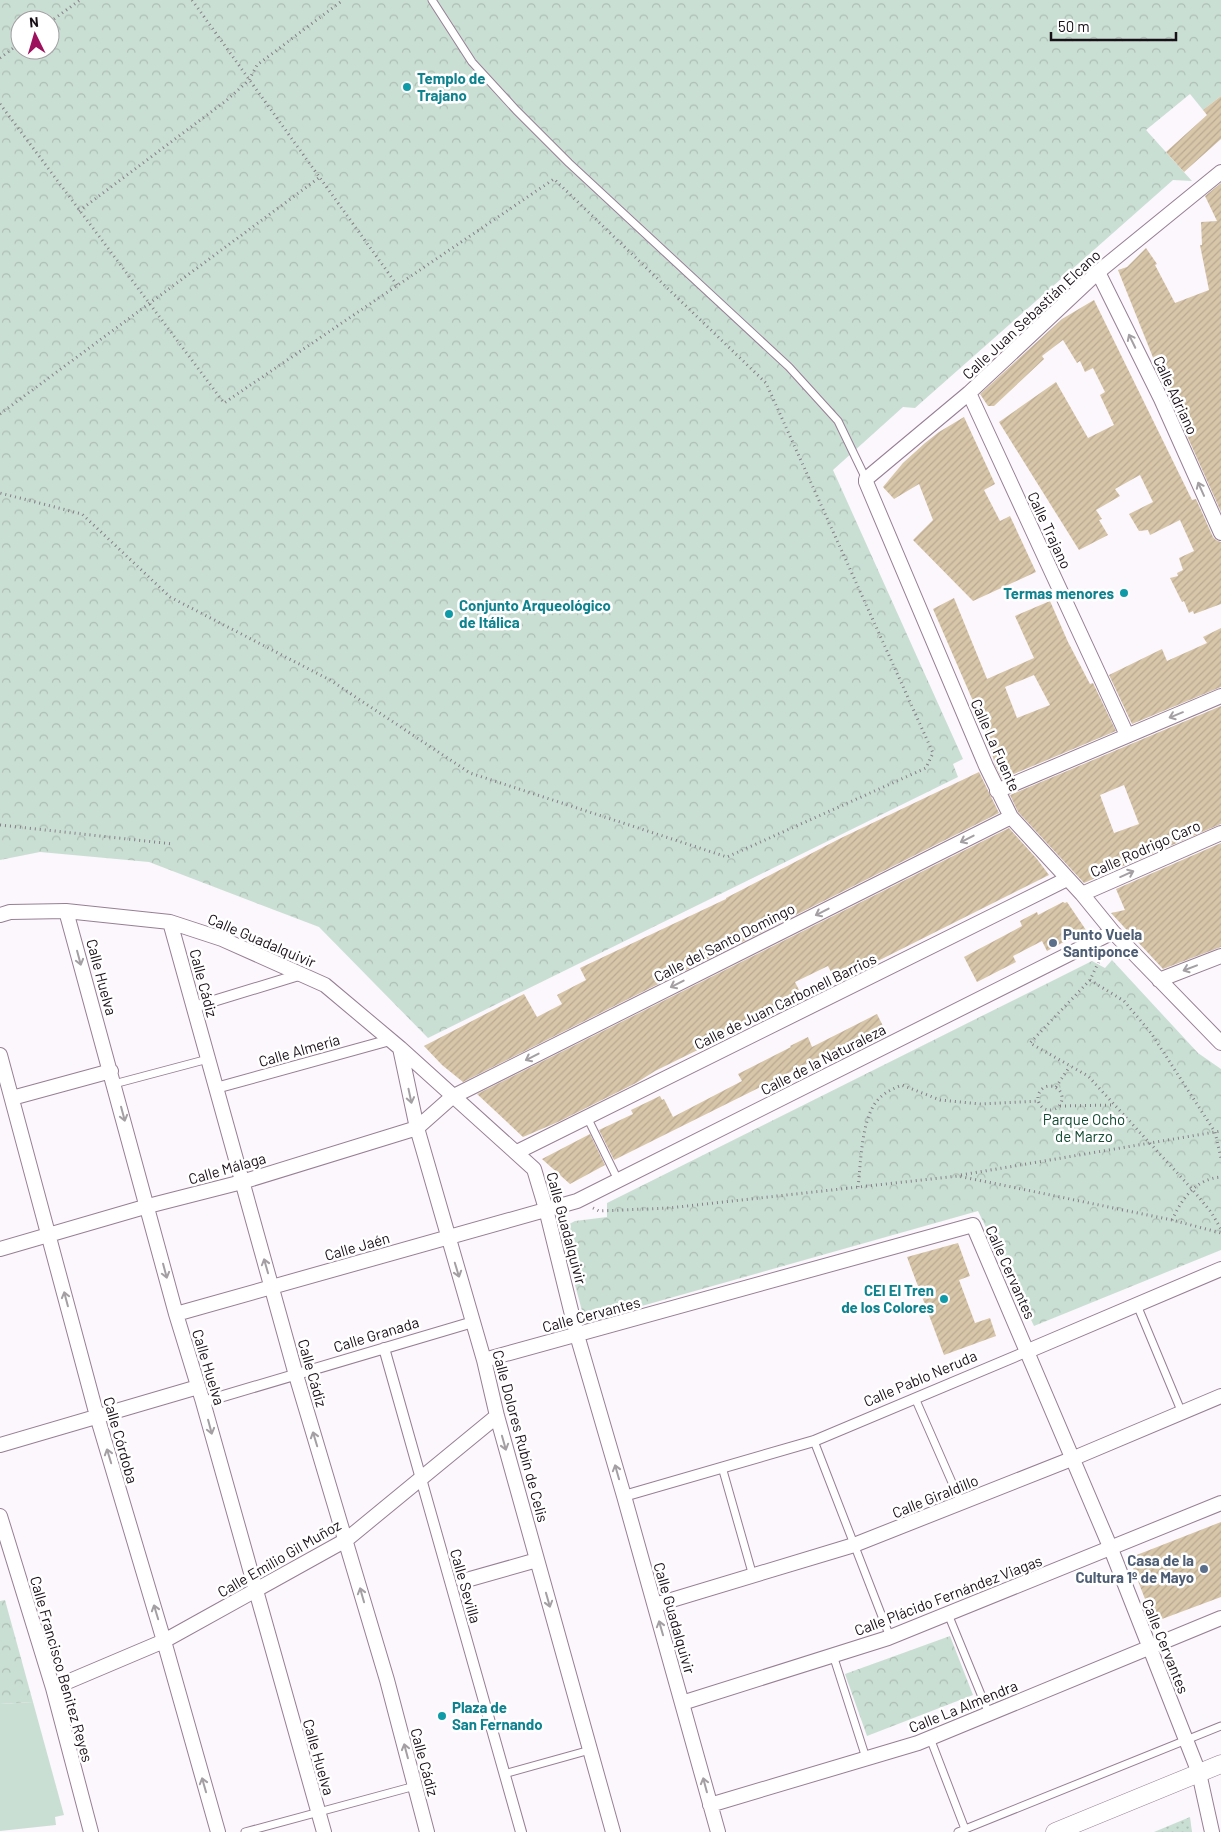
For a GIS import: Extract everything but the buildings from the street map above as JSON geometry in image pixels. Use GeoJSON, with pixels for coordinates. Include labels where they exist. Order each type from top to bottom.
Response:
{"type":"FeatureCollection","features":[{"type":"Feature","properties":{"kind":"street","name":"Calle Juan Sebastián Elcano"},"geometry":{"type":"LineString","coordinates":[[866,481],[969,393],[1098,272],[1221,172]]}},
{"type":"Feature","properties":{"kind":"street","name":"Calle Adriano"},"geometry":{"type":"LineString","coordinates":[[1098,272],[1161,399],[1221,533]]}},
{"type":"Feature","properties":{"kind":"street","name":"Calle Trajano"},"geometry":{"type":"LineString","coordinates":[[969,393],[1127,735]]}},
{"type":"Feature","properties":{"kind":"street","name":"Calle La Fuente"},"geometry":{"type":"LineString","coordinates":[[866,481],[997,791],[1011,817],[1082,894],[1113,932],[1221,1043]]}},
{"type":"Feature","properties":{"kind":"street"},"geometry":{"type":"LineString","coordinates":[[997,791],[1221,696]]}},
{"type":"Feature","properties":{"kind":"street","name":"Calle del Santo Domingo"},"geometry":{"type":"LineString","coordinates":[[452,1097],[1011,817]]}},
{"type":"Feature","properties":{"kind":"street","name":"Calle Rodrigo Caro"},"geometry":{"type":"LineString","coordinates":[[1082,894],[1221,832]]}},
{"type":"Feature","properties":{"kind":"street","name":"Calle de Juan Carbonell Barrios"},"geometry":{"type":"LineString","coordinates":[[517,1152],[1067,879]]}},
{"type":"Feature","properties":{"kind":"street","name":"Calle Guadalquivir"},"geometry":{"type":"LineString","coordinates":[[0,914],[66,910],[170,922],[222,939],[302,974],[325,985],[395,1044],[534,1169],[546,1209],[577,1335],[718,1832]]}},
{"type":"Feature","properties":{"kind":"street","name":"Calle Huelva"},"geometry":{"type":"LineString","coordinates":[[66,910],[176,1314],[203,1402],[324,1832]]}},
{"type":"Feature","properties":{"kind":"street","name":"Calle Cádiz"},"geometry":{"type":"LineString","coordinates":[[170,922],[296,1375],[387,1680],[427,1832]]}},
{"type":"Feature","properties":{"kind":"street","name":"Calle de la Naturaleza"},"geometry":{"type":"LineString","coordinates":[[546,1209],[577,1200],[618,1180],[1113,932]]}},
{"type":"Feature","properties":{"kind":"street"},"geometry":{"type":"LineString","coordinates":[[1159,980],[1221,956]]}},
{"type":"Feature","properties":{"kind":"street"},"geometry":{"type":"LineString","coordinates":[[194,1007],[302,974]]}},
{"type":"Feature","properties":{"kind":"street","name":"Calle Almería"},"geometry":{"type":"LineString","coordinates":[[216,1088],[395,1044]]}},
{"type":"Feature","properties":{"kind":"street","name":"Calle Dolores Rubín de Celis"},"geometry":{"type":"LineString","coordinates":[[395,1044],[417,1128],[484,1360],[497,1416],[613,1832]]}},
{"type":"Feature","properties":{"kind":"street","name":"Calle Córdoba"},"geometry":{"type":"LineString","coordinates":[[0,1056],[97,1416],[218,1832]]}},
{"type":"Feature","properties":{"kind":"street"},"geometry":{"type":"LineString","coordinates":[[12,1098],[112,1078]]}},
{"type":"Feature","properties":{"kind":"street","name":"Calle Málaga"},"geometry":{"type":"LineString","coordinates":[[0,1249],[148,1206],[242,1182],[417,1128],[452,1097]]}},
{"type":"Feature","properties":{"kind":"street","name":"Calle Jaén"},"geometry":{"type":"LineString","coordinates":[[176,1314],[546,1209]]}},
{"type":"Feature","properties":{"kind":"street","name":"Calle Cervantes"},"geometry":{"type":"LineString","coordinates":[[484,1360],[973,1225],[1074,1458],[1187,1741],[1199,1773],[1212,1832]]}},
{"type":"Feature","properties":{"kind":"street","name":"Calle Pablo Neruda"},"geometry":{"type":"LineString","coordinates":[[624,1496],[814,1441],[1221,1269]]}},
{"type":"Feature","properties":{"kind":"street","name":"Calle Granada"},"geometry":{"type":"LineString","coordinates":[[203,1402],[473,1322]]}},
{"type":"Feature","properties":{"kind":"street","name":"Calle Sevilla"},"geometry":{"type":"LineString","coordinates":[[384,1348],[521,1832]]}},
{"type":"Feature","properties":{"kind":"street"},"geometry":{"type":"LineString","coordinates":[[0,1445],[198,1387]]}},
{"type":"Feature","properties":{"kind":"street","name":"Calle Giraldillo"},"geometry":{"type":"LineString","coordinates":[[655,1605],[854,1545],[1074,1458],[1221,1396]]}},
{"type":"Feature","properties":{"kind":"street","name":"Calle Emilio Gil Muñoz"},"geometry":{"type":"LineString","coordinates":[[53,1688],[164,1641],[346,1540],[497,1416]]}},
{"type":"Feature","properties":{"kind":"street","name":"Calle Plácido Fernández Viagas"},"geometry":{"type":"LineString","coordinates":[[682,1703],[890,1637],[1221,1503]]}},
{"type":"Feature","properties":{"kind":"street","name":"Calle Francisco Benitez Reyes"},"geometry":{"type":"LineString","coordinates":[[0,1516],[53,1688],[90,1832]]}},
{"type":"Feature","properties":{"kind":"street"},"geometry":{"type":"LineString","coordinates":[[463,1581],[537,1560]]}},
{"type":"Feature","properties":{"kind":"street","name":"Calle La Almendra"},"geometry":{"type":"LineString","coordinates":[[710,1805],[930,1738],[1221,1618]]}},
{"type":"Feature","properties":{"kind":"street"},"geometry":{"type":"LineString","coordinates":[[1061,1831],[1221,1764]]}},
{"type":"Feature","properties":{"kind":"lane"},"geometry":{"type":"LineString","coordinates":[[432,0],[472,62],[516,110],[569,163],[789,367],[838,421],[866,481]]}},
{"type":"Feature","properties":{"kind":"lane"},"geometry":{"type":"LineString","coordinates":[[112,1078],[208,1060]]}},
{"type":"Feature","properties":{"kind":"lane"},"geometry":{"type":"LineString","coordinates":[[587,1117],[618,1180]]}},
{"type":"Feature","properties":{"kind":"lane"},"geometry":{"type":"LineString","coordinates":[[1137,1305],[1182,1413]]}},
{"type":"Feature","properties":{"kind":"lane"},"geometry":{"type":"LineString","coordinates":[[916,1398],[961,1503]]}},
{"type":"Feature","properties":{"kind":"lane"},"geometry":{"type":"LineString","coordinates":[[814,1441],[890,1637]]}},
{"type":"Feature","properties":{"kind":"lane"},"geometry":{"type":"LineString","coordinates":[[722,1467],[753,1576]]}},
{"type":"Feature","properties":{"kind":"lane"},"geometry":{"type":"LineString","coordinates":[[948,1614],[989,1714]]}},
{"type":"Feature","properties":{"kind":"lane"},"geometry":{"type":"LineString","coordinates":[[833,1655],[866,1758]]}},
{"type":"Feature","properties":{"kind":"lane"},"geometry":{"type":"LineString","coordinates":[[930,1738],[962,1831],[1221,1726]]}},
{"type":"Feature","properties":{"kind":"lane"},"geometry":{"type":"LineString","coordinates":[[504,1774],[590,1750]]}},
{"type":"Feature","properties":{"kind":"lane"},"geometry":{"type":"LineString","coordinates":[[245,1832],[415,1786]]}},
{"type":"Feature","properties":{"kind":"path"},"geometry":{"type":"LineString","coordinates":[[60,15],[80,0]]}},
{"type":"Feature","properties":{"kind":"path"},"geometry":{"type":"LineString","coordinates":[[192,0],[397,284]]}},
{"type":"Feature","properties":{"kind":"path"},"geometry":{"type":"LineString","coordinates":[[79,211],[227,100],[249,80],[257,65],[343,0]]}},
{"type":"Feature","properties":{"kind":"path"},"geometry":{"type":"LineString","coordinates":[[0,104],[224,403],[554,179],[766,383],[933,753],[926,768],[727,857],[470,773],[330,680],[170,597],[82,514],[0,493]]}},
{"type":"Feature","properties":{"kind":"path"},"geometry":{"type":"LineString","coordinates":[[0,414],[320,177]]}},
{"type":"Feature","properties":{"kind":"path"},"geometry":{"type":"LineString","coordinates":[[0,824],[172,844]]}},
{"type":"Feature","properties":{"kind":"path"},"geometry":{"type":"LineString","coordinates":[[1113,932],[1090,980],[1030,1043],[1088,1076],[1192,1189],[1211,1212],[1221,1229]]}},
{"type":"Feature","properties":{"kind":"path"},"geometry":{"type":"LineString","coordinates":[[1090,980],[1124,1001],[1152,1032],[1215,1132],[1221,1158]]}},
{"type":"Feature","properties":{"kind":"path"},"geometry":{"type":"LineString","coordinates":[[1056,1087],[1070,1066]]}},
{"type":"Feature","properties":{"kind":"path"},"geometry":{"type":"LineString","coordinates":[[858,1187],[868,1121],[876,1103],[889,1090],[902,1085],[940,1100],[981,1104],[1038,1101]]}},
{"type":"Feature","properties":{"kind":"path"},"geometry":{"type":"LineString","coordinates":[[1060,1106],[1062,1098],[1056,1087],[1043,1088],[1038,1094],[1038,1101],[1042,1108],[1049,1111],[1060,1106],[1115,1105]]}},
{"type":"Feature","properties":{"kind":"path"},"geometry":{"type":"LineString","coordinates":[[577,1200],[599,1211],[649,1209],[858,1187],[958,1176],[1221,1131]]}},
{"type":"Feature","properties":{"kind":"path"},"geometry":{"type":"LineString","coordinates":[[958,1176],[1172,1220],[1221,1233]]}},
{"type":"Feature","properties":{"kind":"path"},"geometry":{"type":"LineString","coordinates":[[1172,1220],[1182,1200],[1192,1189],[1214,1178],[1221,1177]]}},
{"type":"Feature","properties":{"kind":"green space","name":"Conjunto Arqueológico de Itálica"},"geometry":{"type":"Polygon","coordinates":[[[0,0],[1221,0],[1221,96],[1203,110],[1190,94],[1146,130],[1192,181],[1173,180],[915,408],[903,407],[833,470],[963,759],[953,764],[958,777],[428,1038],[319,927],[149,862],[40,852],[0,860],[0,0]]]}},
{"type":"Feature","properties":{"kind":"green space","name":"Parque Ocho de Marzo"},"geometry":{"type":"Polygon","coordinates":[[[1112,960],[1198,1053],[1221,1069],[1221,1250],[1034,1326],[978,1211],[585,1322],[560,1229],[575,1221],[607,1217],[607,1203],[1092,961],[1105,968],[1112,960]]]}},
{"type":"Feature","properties":{"kind":"green space"},"geometry":{"type":"Polygon","coordinates":[[[5,1600],[33,1702],[0,1704],[0,1601],[5,1600]]]}},
{"type":"Feature","properties":{"kind":"green space"},"geometry":{"type":"Polygon","coordinates":[[[950,1636],[973,1695],[867,1736],[845,1674],[950,1636]]]}},
{"type":"Feature","properties":{"kind":"green space"},"geometry":{"type":"Polygon","coordinates":[[[33,1702],[64,1815],[55,1817],[56,1825],[0,1831],[0,1704],[33,1702]]]}},
{"type":"Feature","properties":{"kind":"green space"},"geometry":{"type":"Polygon","coordinates":[[[1190,1817],[1192,1832],[1154,1832],[1190,1817]]]}},
{"type":"Feature","properties":{"kind":"place","name":"Templo de Trajano"},"geometry":{"type":"Point","coordinates":[407,87]}},
{"type":"Feature","properties":{"kind":"place","name":"Termas menores"},"geometry":{"type":"Point","coordinates":[1124,593]}},
{"type":"Feature","properties":{"kind":"place","name":"Conjunto Arqueológico de Itálica"},"geometry":{"type":"Point","coordinates":[449,614]}},
{"type":"Feature","properties":{"kind":"place","name":"Punto Vuela Santiponce"},"geometry":{"type":"Point","coordinates":[1053,943]}},
{"type":"Feature","properties":{"kind":"place","name":"CEI El Tren de los Colores"},"geometry":{"type":"Point","coordinates":[944,1299]}},
{"type":"Feature","properties":{"kind":"place","name":"Casa de la Cultura 1º de Mayo"},"geometry":{"type":"Point","coordinates":[1204,1569]}},
{"type":"Feature","properties":{"kind":"place","name":"Plaza de San Fernando"},"geometry":{"type":"Point","coordinates":[442,1716]}}]}
